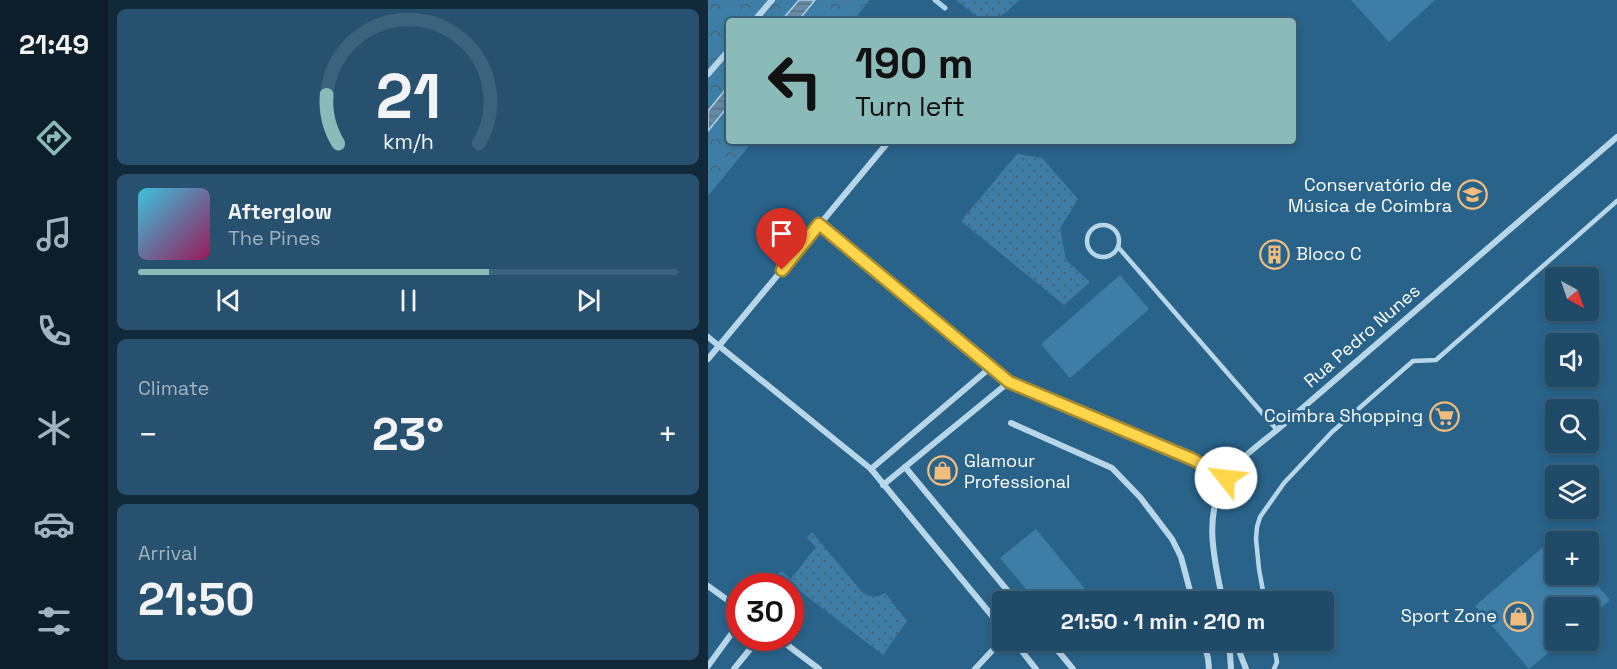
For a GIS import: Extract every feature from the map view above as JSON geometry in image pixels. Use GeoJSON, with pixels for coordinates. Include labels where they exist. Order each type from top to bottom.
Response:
{"type":"FeatureCollection","features":[{"type":"Feature","properties":{"kind":"street"},"geometry":{"type":"LineString","coordinates":[[757,18],[772,0]]}},
{"type":"Feature","properties":{"kind":"street"},"geometry":{"type":"LineString","coordinates":[[708,74],[726,53]]}},
{"type":"Feature","properties":{"kind":"street","name":"Rua Pedro Nunes"},"geometry":{"type":"LineString","coordinates":[[1221,591],[1213,555],[1212,522],[1217,499],[1226,478],[1277,430],[1617,137]]}},
{"type":"Feature","properties":{"kind":"street"},"geometry":{"type":"LineString","coordinates":[[708,359],[886,144]]}},
{"type":"Feature","properties":{"kind":"street"},"geometry":{"type":"LineString","coordinates":[[819,224],[1009,382],[1192,459],[1226,478]]}},
{"type":"Feature","properties":{"kind":"street"},"geometry":{"type":"LineString","coordinates":[[708,337],[871,469],[992,616]]}},
{"type":"Feature","properties":{"kind":"street"},"geometry":{"type":"LineString","coordinates":[[871,469],[991,367]]}},
{"type":"Feature","properties":{"kind":"street"},"geometry":{"type":"LineString","coordinates":[[883,485],[1009,382]]}},
{"type":"Feature","properties":{"kind":"street"},"geometry":{"type":"LineString","coordinates":[[1011,423],[1112,468],[1140,497],[1172,539],[1181,557],[1190,591]]}},
{"type":"Feature","properties":{"kind":"street"},"geometry":{"type":"LineString","coordinates":[[905,467],[1008,591]]}},
{"type":"Feature","properties":{"kind":"street"},"geometry":{"type":"LineString","coordinates":[[708,586],[726,599]]}},
{"type":"Feature","properties":{"kind":"street"},"geometry":{"type":"LineString","coordinates":[[708,666],[726,641]]}},
{"type":"Feature","properties":{"kind":"street"},"geometry":{"type":"LineString","coordinates":[[734,669],[749,651]]}},
{"type":"Feature","properties":{"kind":"street"},"geometry":{"type":"LineString","coordinates":[[795,651],[819,669]]}},
{"type":"Feature","properties":{"kind":"street"},"geometry":{"type":"LineString","coordinates":[[975,669],[992,651]]}},
{"type":"Feature","properties":{"kind":"street"},"geometry":{"type":"LineString","coordinates":[[1022,651],[1036,669]]}},
{"type":"Feature","properties":{"kind":"street"},"geometry":{"type":"LineString","coordinates":[[1058,651],[1073,669]]}},
{"type":"Feature","properties":{"kind":"street"},"geometry":{"type":"LineString","coordinates":[[1206,651],[1209,669]]}},
{"type":"Feature","properties":{"kind":"street"},"geometry":{"type":"LineString","coordinates":[[1230,651],[1231,669]]}},
{"type":"Feature","properties":{"kind":"street"},"geometry":{"type":"LineString","coordinates":[[1239,651],[1246,669]]}},
{"type":"Feature","properties":{"kind":"lane"},"geometry":{"type":"LineString","coordinates":[[1263,591],[1256,539],[1257,526],[1260,517],[1284,483],[1332,432],[1413,361],[1436,360],[1617,201]]}},
{"type":"Feature","properties":{"kind":"lane"},"geometry":{"type":"LineString","coordinates":[[1118,247],[1111,255],[1101,257],[1089,248],[1088,238],[1090,233],[1098,227],[1108,226],[1116,232],[1118,247],[1277,430]]}},
{"type":"Feature","properties":{"kind":"lane"},"geometry":{"type":"LineString","coordinates":[[1274,669],[1277,662],[1275,651]]}},
{"type":"Feature","properties":{"kind":"green space"},"geometry":{"type":"Polygon","coordinates":[[[708,0],[870,0],[855,18],[726,18],[726,144],[751,144],[708,196],[708,0]]]}},
{"type":"Feature","properties":{"kind":"green space"},"geometry":{"type":"Polygon","coordinates":[[[956,0],[1019,0],[999,17],[979,18],[956,0]]]}},
{"type":"Feature","properties":{"kind":"green space"},"geometry":{"type":"Polygon","coordinates":[[[1351,0],[1435,0],[1389,42],[1351,0]]]}},
{"type":"Feature","properties":{"kind":"green space"},"geometry":{"type":"Polygon","coordinates":[[[1017,154],[1042,158],[1078,199],[1060,228],[1066,260],[1090,282],[1064,305],[961,221],[1017,154]]]}},
{"type":"Feature","properties":{"kind":"green space"},"geometry":{"type":"Polygon","coordinates":[[[1120,275],[1149,309],[1070,378],[1041,344],[1120,275]]]}},
{"type":"Feature","properties":{"kind":"green space"},"geometry":{"type":"Polygon","coordinates":[[[1036,529],[1087,591],[1028,591],[1000,558],[1036,529]]]}},
{"type":"Feature","properties":{"kind":"green space"},"geometry":{"type":"Polygon","coordinates":[[[812,532],[862,592],[874,597],[885,593],[907,621],[883,655],[804,594],[804,573],[796,573],[816,547],[807,538],[812,532]]]}},
{"type":"Feature","properties":{"kind":"green space"},"geometry":{"type":"Polygon","coordinates":[[[1544,546],[1545,585],[1597,585],[1610,600],[1599,609],[1599,597],[1545,597],[1545,651],[1551,651],[1529,669],[1475,606],[1544,546]]]}},
{"type":"Feature","properties":{"kind":"shaded area"},"geometry":{"type":"Polygon","coordinates":[[[799,0],[815,0],[800,18],[784,18],[799,0]]]}},
{"type":"Feature","properties":{"kind":"shaded area"},"geometry":{"type":"Polygon","coordinates":[[[726,89],[726,109],[708,131],[708,111],[726,89]]]}},
{"type":"Feature","properties":{"kind":"waterway"},"geometry":{"type":"LineString","coordinates":[[935,0],[945,8]]}},
{"type":"Feature","properties":{"kind":"place","name":"Conservatório de Música de Coimbra"},"geometry":{"type":"Point","coordinates":[1473,195]}},
{"type":"Feature","properties":{"kind":"place","name":"Bloco C"},"geometry":{"type":"Point","coordinates":[1275,254]}},
{"type":"Feature","properties":{"kind":"place","name":"Coimbra Shopping"},"geometry":{"type":"Point","coordinates":[1444,416]}},
{"type":"Feature","properties":{"kind":"place","name":"Glamour Professional"},"geometry":{"type":"Point","coordinates":[943,471]}},
{"type":"Feature","properties":{"kind":"place","name":"Sport Zone"},"geometry":{"type":"Point","coordinates":[1518,616]}},
{"type":"Feature","properties":{"kind":"route"},"geometry":{"type":"LineString","coordinates":[[782,270],[819,224],[1009,382],[1192,459],[1226,478]]}}]}
